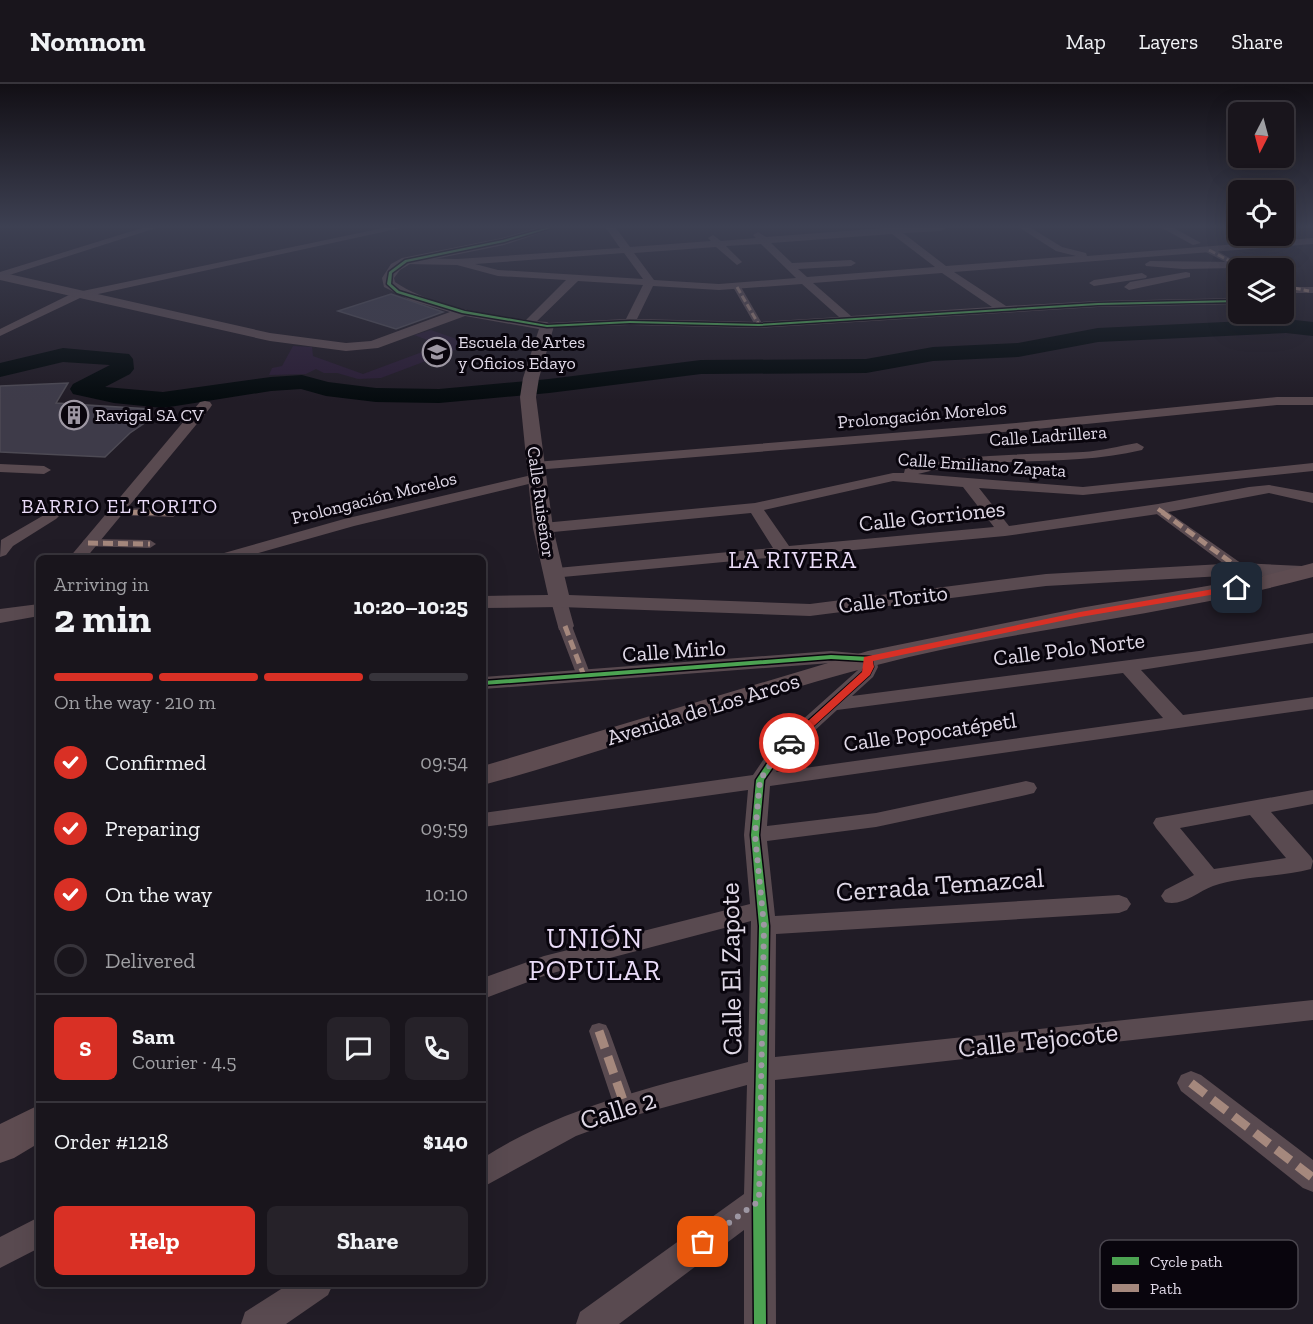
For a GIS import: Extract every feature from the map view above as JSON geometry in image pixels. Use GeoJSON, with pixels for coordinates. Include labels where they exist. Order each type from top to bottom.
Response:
{"type":"FeatureCollection","features":[{"type":"Feature","properties":{"kind":"main road","name":"Avenida de Los Arcos"},"geometry":{"type":"LineString","coordinates":[[486,775],[868,659],[1080,615],[1260,584],[1308,571]]}},
{"type":"Feature","properties":{"kind":"main road"},"geometry":{"type":"LineString","coordinates":[[0,1145],[36,1124]]}},
{"type":"Feature","properties":{"kind":"street"},"geometry":{"type":"LineString","coordinates":[[40,286],[270,337],[346,347],[373,345],[464,312]]}},
{"type":"Feature","properties":{"kind":"street"},"geometry":{"type":"LineString","coordinates":[[0,333],[77,295],[120,286]]}},
{"type":"Feature","properties":{"kind":"street"},"geometry":{"type":"LineString","coordinates":[[391,286],[398,292],[464,312],[547,326],[630,322],[759,325],[1098,304],[1228,301]]}},
{"type":"Feature","properties":{"kind":"street"},"geometry":{"type":"LineString","coordinates":[[528,324],[568,286]]}},
{"type":"Feature","properties":{"kind":"street"},"geometry":{"type":"LineString","coordinates":[[630,322],[648,286]]}},
{"type":"Feature","properties":{"kind":"street"},"geometry":{"type":"LineString","coordinates":[[693,286],[750,286]]}},
{"type":"Feature","properties":{"kind":"street"},"geometry":{"type":"LineString","coordinates":[[812,286],[849,319]]}},
{"type":"Feature","properties":{"kind":"street"},"geometry":{"type":"LineString","coordinates":[[968,286],[1002,309]]}},
{"type":"Feature","properties":{"kind":"street"},"geometry":{"type":"LineString","coordinates":[[1130,286],[1171,290]]}},
{"type":"Feature","properties":{"kind":"street"},"geometry":{"type":"LineString","coordinates":[[737,287],[759,325]]}},
{"type":"Feature","properties":{"kind":"street"},"geometry":{"type":"LineString","coordinates":[[1294,289],[1312,294]]}},
{"type":"Feature","properties":{"kind":"street"},"geometry":{"type":"LineString","coordinates":[[1205,290],[1228,290]]}},
{"type":"Feature","properties":{"kind":"street"},"geometry":{"type":"LineString","coordinates":[[1294,292],[1312,294]]}},
{"type":"Feature","properties":{"kind":"street"},"geometry":{"type":"LineString","coordinates":[[1294,298],[1312,294]]}},
{"type":"Feature","properties":{"kind":"street","name":"Calle Ruiseñor"},"geometry":{"type":"LineString","coordinates":[[547,326],[531,378],[528,397],[535,472],[552,573],[565,626],[584,676]]}},
{"type":"Feature","properties":{"kind":"street","name":"Prolongación Morelos"},"geometry":{"type":"LineString","coordinates":[[234,555],[535,472],[1277,401],[1313,400]]}},
{"type":"Feature","properties":{"kind":"street"},"geometry":{"type":"LineString","coordinates":[[79,555],[205,405]]}},
{"type":"Feature","properties":{"kind":"street"},"geometry":{"type":"LineString","coordinates":[[1016,427],[1053,457]]}},
{"type":"Feature","properties":{"kind":"street","name":"Calle Ladrillera"},"geometry":{"type":"LineString","coordinates":[[892,477],[932,466],[1019,457],[1085,456],[1137,447]]}},
{"type":"Feature","properties":{"kind":"street","name":"Calle Emiliano Zapata"},"geometry":{"type":"LineString","coordinates":[[543,528],[755,508],[892,477],[1083,491],[1313,467]]}},
{"type":"Feature","properties":{"kind":"street"},"geometry":{"type":"LineString","coordinates":[[0,468],[44,470]]}},
{"type":"Feature","properties":{"kind":"street"},"geometry":{"type":"LineString","coordinates":[[967,482],[1005,531]]}},
{"type":"Feature","properties":{"kind":"street"},"geometry":{"type":"LineString","coordinates":[[1173,482],[1173,493],[1158,509],[1240,569]]}},
{"type":"Feature","properties":{"kind":"street","name":"Calle Gorriones"},"geometry":{"type":"LineString","coordinates":[[552,573],[1005,531],[1158,509],[1269,489],[1313,498]]}},
{"type":"Feature","properties":{"kind":"street"},"geometry":{"type":"LineString","coordinates":[[755,508],[785,553]]}},
{"type":"Feature","properties":{"kind":"street"},"geometry":{"type":"LineString","coordinates":[[114,513],[173,513]]}},
{"type":"Feature","properties":{"kind":"street"},"geometry":{"type":"LineString","coordinates":[[0,552],[7,543],[51,516]]}},
{"type":"Feature","properties":{"kind":"street"},"geometry":{"type":"LineString","coordinates":[[88,543],[150,544]]}},
{"type":"Feature","properties":{"kind":"street","name":"Calle Torito"},"geometry":{"type":"LineString","coordinates":[[486,602],[560,601],[810,610],[1046,580],[1240,569],[1308,571]]}},
{"type":"Feature","properties":{"kind":"street"},"geometry":{"type":"LineString","coordinates":[[0,616],[36,610]]}},
{"type":"Feature","properties":{"kind":"street","name":"Calle Polo Norte"},"geometry":{"type":"LineString","coordinates":[[830,705],[1199,657],[1313,638]]}},
{"type":"Feature","properties":{"kind":"street","name":"Calle Mirlo"},"geometry":{"type":"LineString","coordinates":[[486,683],[831,657],[868,659]]}},
{"type":"Feature","properties":{"kind":"street","name":"Calle El Zapote"},"geometry":{"type":"LineString","coordinates":[[760,1324],[759,1201],[763,918],[755,835],[760,780],[779,752],[866,673],[869,667],[868,659]]}},
{"type":"Feature","properties":{"kind":"street"},"geometry":{"type":"LineString","coordinates":[[1127,666],[1178,722]]}},
{"type":"Feature","properties":{"kind":"street","name":"Calle Popocatépetl"},"geometry":{"type":"LineString","coordinates":[[486,820],[1313,703]]}},
{"type":"Feature","properties":{"kind":"street"},"geometry":{"type":"LineString","coordinates":[[755,835],[876,820],[1026,788]]}},
{"type":"Feature","properties":{"kind":"street"},"geometry":{"type":"LineString","coordinates":[[1209,878],[1164,823],[1313,797]]}},
{"type":"Feature","properties":{"kind":"street"},"geometry":{"type":"LineString","coordinates":[[1173,896],[1209,878],[1303,863],[1256,808]]}},
{"type":"Feature","properties":{"kind":"street","name":"Cerrada Temazcal"},"geometry":{"type":"LineString","coordinates":[[486,988],[544,966],[763,918],[1119,904]]}},
{"type":"Feature","properties":{"kind":"street","name":"Calle Tejocote"},"geometry":{"type":"LineString","coordinates":[[762,1070],[1313,1010]]}},
{"type":"Feature","properties":{"kind":"street"},"geometry":{"type":"LineString","coordinates":[[599,1031],[625,1106]]}},
{"type":"Feature","properties":{"kind":"street","name":"Calle 2"},"geometry":{"type":"LineString","coordinates":[[486,1172],[509,1156],[566,1127],[625,1106],[762,1070]]}},
{"type":"Feature","properties":{"kind":"street"},"geometry":{"type":"LineString","coordinates":[[1191,1083],[1313,1178]]}},
{"type":"Feature","properties":{"kind":"street"},"geometry":{"type":"LineString","coordinates":[[592,1324],[759,1201]]}},
{"type":"Feature","properties":{"kind":"street"},"geometry":{"type":"LineString","coordinates":[[0,1253],[36,1234]]}},
{"type":"Feature","properties":{"kind":"street"},"geometry":{"type":"LineString","coordinates":[[257,1324],[312,1287]]}},
{"type":"Feature","properties":{"kind":"shaded area","name":"Escuela de Artes y Oficios Edayo"},"geometry":{"type":"Polygon","coordinates":[[[431,330],[471,344],[381,378],[358,379],[337,373],[324,373],[316,369],[306,374],[269,375],[272,368],[282,366],[293,346],[312,347],[313,356],[363,374],[441,345],[414,335],[431,330]]]}},
{"type":"Feature","properties":{"kind":"building"},"geometry":{"type":"Polygon","coordinates":[[[391,294],[443,312],[396,329],[338,311],[391,294]]]}},
{"type":"Feature","properties":{"kind":"building","name":"Ravigal SA CV"},"geometry":{"type":"Polygon","coordinates":[[[68,383],[56,403],[150,409],[146,422],[130,433],[105,457],[0,452],[0,386],[68,383]]]}},
{"type":"Feature","properties":{"kind":"waterway"},"geometry":{"type":"LineString","coordinates":[[0,370],[63,355],[121,359],[122,369],[82,389],[114,396],[163,400],[271,384],[302,382],[326,389],[376,395],[439,396],[549,386],[701,367],[866,366],[933,354],[1018,350],[1098,335],[1286,326],[1313,329]]}},
{"type":"Feature","properties":{"kind":"marked path"},"geometry":{"type":"LineString","coordinates":[[737,287],[759,325]]}},
{"type":"Feature","properties":{"kind":"marked path"},"geometry":{"type":"LineString","coordinates":[[1294,288],[1309,291]]}},
{"type":"Feature","properties":{"kind":"marked path"},"geometry":{"type":"LineString","coordinates":[[1158,509],[1240,569]]}},
{"type":"Feature","properties":{"kind":"marked path"},"geometry":{"type":"LineString","coordinates":[[114,512],[173,513]]}},
{"type":"Feature","properties":{"kind":"marked path"},"geometry":{"type":"LineString","coordinates":[[88,543],[150,544]]}},
{"type":"Feature","properties":{"kind":"marked path"},"geometry":{"type":"LineString","coordinates":[[565,626],[584,676]]}},
{"type":"Feature","properties":{"kind":"marked path"},"geometry":{"type":"LineString","coordinates":[[599,1031],[625,1106]]}},
{"type":"Feature","properties":{"kind":"marked path"},"geometry":{"type":"LineString","coordinates":[[1191,1083],[1313,1178]]}},
{"type":"Feature","properties":{"kind":"cycle path"},"geometry":{"type":"LineString","coordinates":[[391,286],[398,292],[464,312],[547,326],[630,322],[759,325],[1098,304],[1228,301]]}},
{"type":"Feature","properties":{"kind":"cycle path"},"geometry":{"type":"LineString","coordinates":[[486,683],[831,657],[868,659],[869,667],[866,673],[779,752],[760,780],[755,835],[764,926],[759,1201],[760,1324]]}},
{"type":"Feature","properties":{"kind":"way so far"},"geometry":{"type":"LineString","coordinates":[[703,1242],[759,1201],[764,926],[755,835],[760,780],[768,766],[789,743]]}},
{"type":"Feature","properties":{"kind":"place","name":"Escuela de Artes y Oficios Edayo"},"geometry":{"type":"Point","coordinates":[437,352]}},
{"type":"Feature","properties":{"kind":"place","name":"Ravigal SA CV"},"geometry":{"type":"Point","coordinates":[74,415]}},
{"type":"Feature","properties":{"kind":"district","name":"BARRIO EL TORITO"},"geometry":{"type":"Point","coordinates":[120,506]}},
{"type":"Feature","properties":{"kind":"district","name":"LA RIVERA"},"geometry":{"type":"Point","coordinates":[793,559]}},
{"type":"Feature","properties":{"kind":"district","name":"UNIÓN POPULAR"},"geometry":{"type":"Point","coordinates":[595,954]}},
{"type":"Feature","properties":{"kind":"route"},"geometry":{"type":"LineString","coordinates":[[789,743],[866,673],[869,667],[868,659],[1080,615],[1237,588]]}}]}
